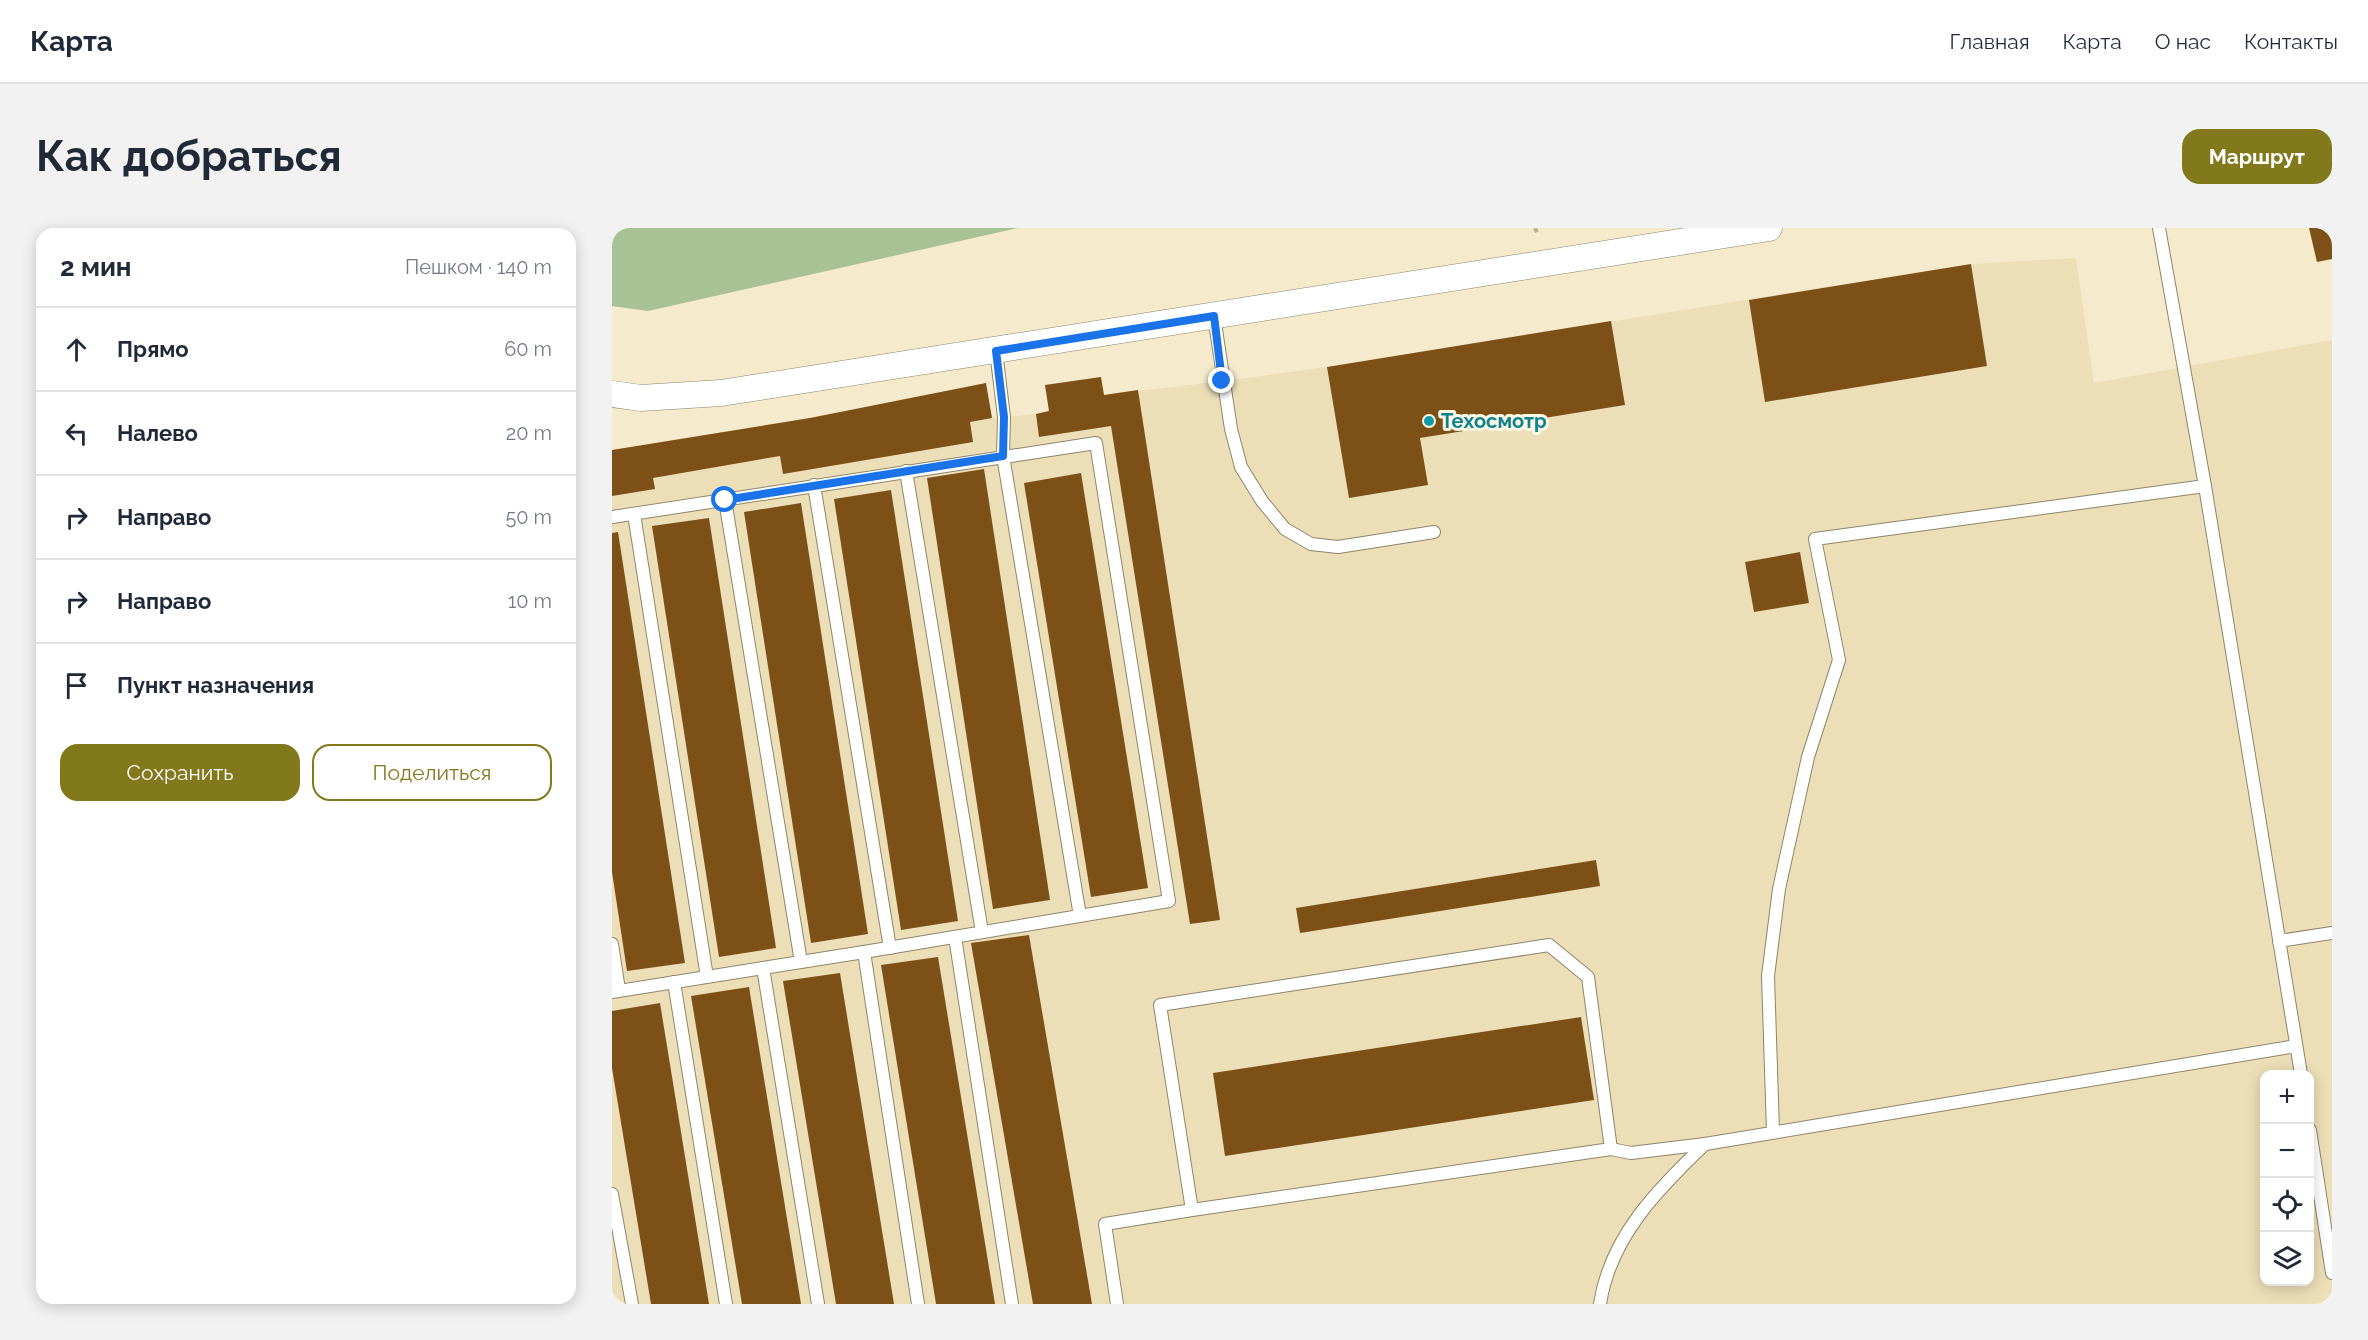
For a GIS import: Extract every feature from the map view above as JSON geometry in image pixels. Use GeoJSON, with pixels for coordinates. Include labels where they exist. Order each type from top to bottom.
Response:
{"type":"FeatureCollection","features":[{"type":"Feature","properties":{"kind":"street"},"geometry":{"type":"LineString","coordinates":[[612,394],[641,398],[721,393],[1769,228]]}},
{"type":"Feature","properties":{"kind":"lane"},"geometry":{"type":"LineString","coordinates":[[2159,228],[2205,486],[2300,1070]]}},
{"type":"Feature","properties":{"kind":"lane"},"geometry":{"type":"LineString","coordinates":[[1214,316],[1231,429],[1241,467],[1262,501],[1285,529],[1311,544],[1338,547],[1434,532]]}},
{"type":"Feature","properties":{"kind":"lane"},"geometry":{"type":"LineString","coordinates":[[996,351],[1004,417],[1003,456],[1080,916]]}},
{"type":"Feature","properties":{"kind":"lane"},"geometry":{"type":"LineString","coordinates":[[612,517],[1096,443],[1169,901],[616,991],[612,944]]}},
{"type":"Feature","properties":{"kind":"lane"},"geometry":{"type":"LineString","coordinates":[[906,471],[982,932]]}},
{"type":"Feature","properties":{"kind":"lane"},"geometry":{"type":"LineString","coordinates":[[814,485],[890,948]]}},
{"type":"Feature","properties":{"kind":"lane"},"geometry":{"type":"LineString","coordinates":[[1773,1132],[1768,975],[1779,889],[1808,757],[1839,660],[1815,539],[2205,486]]}},
{"type":"Feature","properties":{"kind":"lane"},"geometry":{"type":"LineString","coordinates":[[725,500],[801,962]]}},
{"type":"Feature","properties":{"kind":"lane"},"geometry":{"type":"LineString","coordinates":[[634,514],[707,977]]}},
{"type":"Feature","properties":{"kind":"lane"},"geometry":{"type":"LineString","coordinates":[[2279,941],[2332,933]]}},
{"type":"Feature","properties":{"kind":"lane"},"geometry":{"type":"LineString","coordinates":[[955,937],[1012,1304]]}},
{"type":"Feature","properties":{"kind":"lane"},"geometry":{"type":"LineString","coordinates":[[1192,1210],[1160,1005],[1549,945],[1588,977],[1611,1149]]}},
{"type":"Feature","properties":{"kind":"lane"},"geometry":{"type":"LineString","coordinates":[[864,952],[918,1304]]}},
{"type":"Feature","properties":{"kind":"lane"},"geometry":{"type":"LineString","coordinates":[[763,968],[818,1304]]}},
{"type":"Feature","properties":{"kind":"lane"},"geometry":{"type":"LineString","coordinates":[[674,982],[726,1304]]}},
{"type":"Feature","properties":{"kind":"lane"},"geometry":{"type":"LineString","coordinates":[[1117,1304],[1105,1224],[1611,1149],[1630,1153],[1705,1144],[2296,1046]]}},
{"type":"Feature","properties":{"kind":"lane"},"geometry":{"type":"LineString","coordinates":[[1600,1304],[1603,1286],[1625,1233],[1664,1183],[1705,1144]]}},
{"type":"Feature","properties":{"kind":"lane"},"geometry":{"type":"LineString","coordinates":[[2314,1156],[2332,1273]]}},
{"type":"Feature","properties":{"kind":"lane"},"geometry":{"type":"LineString","coordinates":[[612,1194],[632,1304]]}},
{"type":"Feature","properties":{"kind":"shaded area"},"geometry":{"type":"Polygon","coordinates":[[[2076,258],[2094,383],[2332,340],[2332,1304],[612,1304],[612,450],[810,418],[986,383],[992,418],[1049,411],[1045,385],[1101,377],[1104,395],[1327,367],[1971,264],[2076,258]]]}},
{"type":"Feature","properties":{"kind":"green space"},"geometry":{"type":"Polygon","coordinates":[[[612,228],[1018,228],[648,311],[612,306],[612,228]]]}},
{"type":"Feature","properties":{"kind":"building"},"geometry":{"type":"Polygon","coordinates":[[[2309,228],[2332,228],[2332,259],[2317,262],[2309,228]]]}},
{"type":"Feature","properties":{"kind":"building"},"geometry":{"type":"Polygon","coordinates":[[[1971,264],[1987,366],[1765,402],[1749,300],[1971,264]]]}},
{"type":"Feature","properties":{"kind":"building","name":"Техосмотр"},"geometry":{"type":"Polygon","coordinates":[[[1611,321],[1625,405],[1420,438],[1428,485],[1349,498],[1327,367],[1611,321]]]}},
{"type":"Feature","properties":{"kind":"building"},"geometry":{"type":"Polygon","coordinates":[[[1101,377],[1104,395],[1138,390],[1220,920],[1190,924],[1111,426],[1039,437],[1036,414],[1049,411],[1045,385],[1101,377]]]}},
{"type":"Feature","properties":{"kind":"building"},"geometry":{"type":"Polygon","coordinates":[[[986,383],[992,418],[970,422],[973,442],[783,474],[780,456],[653,478],[655,489],[612,496],[612,450],[810,418],[986,383]]]}},
{"type":"Feature","properties":{"kind":"building"},"geometry":{"type":"Polygon","coordinates":[[[984,469],[1050,900],[993,909],[927,478],[984,469]]]}},
{"type":"Feature","properties":{"kind":"building"},"geometry":{"type":"Polygon","coordinates":[[[1081,473],[1148,888],[1091,897],[1024,483],[1081,473]]]}},
{"type":"Feature","properties":{"kind":"building"},"geometry":{"type":"Polygon","coordinates":[[[891,490],[958,921],[901,930],[834,499],[891,490]]]}},
{"type":"Feature","properties":{"kind":"building"},"geometry":{"type":"Polygon","coordinates":[[[801,503],[868,934],[811,943],[744,512],[801,503]]]}},
{"type":"Feature","properties":{"kind":"building"},"geometry":{"type":"Polygon","coordinates":[[[709,518],[776,948],[719,957],[652,526],[709,518]]]}},
{"type":"Feature","properties":{"kind":"building"},"geometry":{"type":"Polygon","coordinates":[[[618,532],[685,963],[627,971],[612,872],[612,533],[618,532]]]}},
{"type":"Feature","properties":{"kind":"building"},"geometry":{"type":"Polygon","coordinates":[[[1800,552],[1809,603],[1754,612],[1745,562],[1800,552]]]}},
{"type":"Feature","properties":{"kind":"building"},"geometry":{"type":"Polygon","coordinates":[[[1596,860],[1600,886],[1300,933],[1296,908],[1596,860]]]}},
{"type":"Feature","properties":{"kind":"building"},"geometry":{"type":"Polygon","coordinates":[[[1029,935],[1092,1304],[1033,1304],[971,943],[1029,935]]]}},
{"type":"Feature","properties":{"kind":"building"},"geometry":{"type":"Polygon","coordinates":[[[938,957],[995,1304],[936,1304],[881,965],[938,957]]]}},
{"type":"Feature","properties":{"kind":"building"},"geometry":{"type":"Polygon","coordinates":[[[840,973],[894,1304],[836,1304],[783,981],[840,973]]]}},
{"type":"Feature","properties":{"kind":"building"},"geometry":{"type":"Polygon","coordinates":[[[749,987],[801,1304],[742,1304],[691,996],[749,987]]]}},
{"type":"Feature","properties":{"kind":"building"},"geometry":{"type":"Polygon","coordinates":[[[660,1003],[709,1304],[651,1304],[612,1068],[612,1011],[660,1003]]]}},
{"type":"Feature","properties":{"kind":"building"},"geometry":{"type":"Polygon","coordinates":[[[1581,1017],[1594,1100],[1225,1156],[1213,1073],[1581,1017]]]}},
{"type":"Feature","properties":{"kind":"place","name":"Техосмотр"},"geometry":{"type":"Point","coordinates":[1429,421]}},
{"type":"Feature","properties":{"kind":"route"},"geometry":{"type":"LineString","coordinates":[[725,500],[1003,456],[1004,417],[996,351],[1214,316],[1222,381]]}}]}
